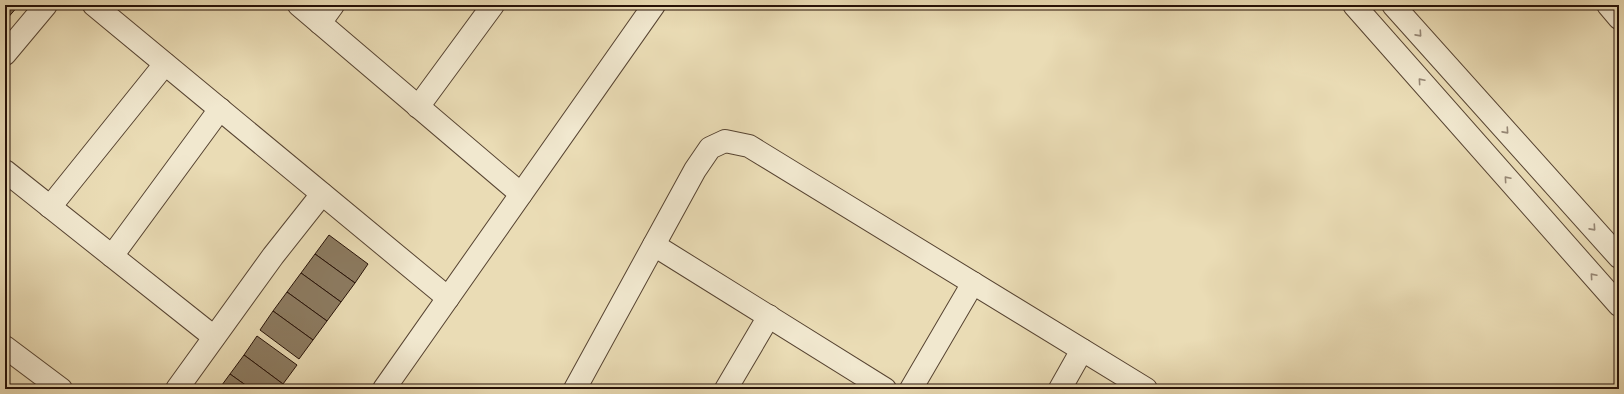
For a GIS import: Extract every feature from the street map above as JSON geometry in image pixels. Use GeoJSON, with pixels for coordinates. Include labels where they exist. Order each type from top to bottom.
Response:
{"type":"FeatureCollection","features":[{"type":"Feature","properties":{"kind":"street"},"geometry":{"type":"LineString","coordinates":[[5,54],[46,5]]}},
{"type":"Feature","properties":{"kind":"street"},"geometry":{"type":"LineString","coordinates":[[94,5],[448,298]]}},
{"type":"Feature","properties":{"kind":"street"},"geometry":{"type":"LineString","coordinates":[[299,5],[521,194]]}},
{"type":"Feature","properties":{"kind":"street"},"geometry":{"type":"LineString","coordinates":[[320,23],[333,5]]}},
{"type":"Feature","properties":{"kind":"street"},"geometry":{"type":"LineString","coordinates":[[418,106],[493,5]]}},
{"type":"Feature","properties":{"kind":"street"},"geometry":{"type":"LineString","coordinates":[[384,389],[654,5]]}},
{"type":"Feature","properties":{"kind":"street"},"geometry":{"type":"LineString","coordinates":[[1354,5],[1619,305]]}},
{"type":"Feature","properties":{"kind":"street"},"geometry":{"type":"LineString","coordinates":[[1394,5],[1619,258]]}},
{"type":"Feature","properties":{"kind":"street"},"geometry":{"type":"LineString","coordinates":[[1608,5],[1619,18]]}},
{"type":"Feature","properties":{"kind":"street"},"geometry":{"type":"LineString","coordinates":[[50,207],[165,64]]}},
{"type":"Feature","properties":{"kind":"street"},"geometry":{"type":"LineString","coordinates":[[112,256],[220,109]]}},
{"type":"Feature","properties":{"kind":"street"},"geometry":{"type":"LineString","coordinates":[[575,389],[695,170],[710,148],[725,141],[749,146],[1146,389]]}},
{"type":"Feature","properties":{"kind":"street"},"geometry":{"type":"LineString","coordinates":[[5,172],[214,337]]}},
{"type":"Feature","properties":{"kind":"street"},"geometry":{"type":"LineString","coordinates":[[177,389],[273,256],[322,194]]}},
{"type":"Feature","properties":{"kind":"street"},"geometry":{"type":"LineString","coordinates":[[654,245],[885,389]]}},
{"type":"Feature","properties":{"kind":"street"},"geometry":{"type":"LineString","coordinates":[[911,389],[973,283]]}},
{"type":"Feature","properties":{"kind":"street"},"geometry":{"type":"LineString","coordinates":[[726,389],[769,316]]}},
{"type":"Feature","properties":{"kind":"street"},"geometry":{"type":"LineString","coordinates":[[5,347],[60,389]]}},
{"type":"Feature","properties":{"kind":"street"},"geometry":{"type":"LineString","coordinates":[[1060,389],[1082,350]]}},
{"type":"Feature","properties":{"kind":"building"},"geometry":{"type":"Polygon","coordinates":[[[5,5],[19,5],[5,21],[5,5]]]}},
{"type":"Feature","properties":{"kind":"building"},"geometry":{"type":"Polygon","coordinates":[[[329,235],[368,264],[355,283],[315,254],[329,235]]]}},
{"type":"Feature","properties":{"kind":"building"},"geometry":{"type":"Polygon","coordinates":[[[315,254],[355,283],[341,302],[301,273],[315,254]]]}},
{"type":"Feature","properties":{"kind":"building"},"geometry":{"type":"Polygon","coordinates":[[[301,273],[341,302],[327,321],[287,292],[301,273]]]}},
{"type":"Feature","properties":{"kind":"building"},"geometry":{"type":"Polygon","coordinates":[[[287,292],[327,321],[313,340],[273,311],[287,292]]]}},
{"type":"Feature","properties":{"kind":"building"},"geometry":{"type":"Polygon","coordinates":[[[273,311],[313,340],[299,359],[260,330],[273,311]]]}},
{"type":"Feature","properties":{"kind":"building"},"geometry":{"type":"Polygon","coordinates":[[[257,336],[297,365],[283,384],[244,355],[257,336]]]}},
{"type":"Feature","properties":{"kind":"building"},"geometry":{"type":"Polygon","coordinates":[[[244,355],[283,384],[280,389],[251,389],[230,374],[244,355]]]}},
{"type":"Feature","properties":{"kind":"building"},"geometry":{"type":"Polygon","coordinates":[[[230,374],[251,389],[219,389],[230,374]]]}}]}
